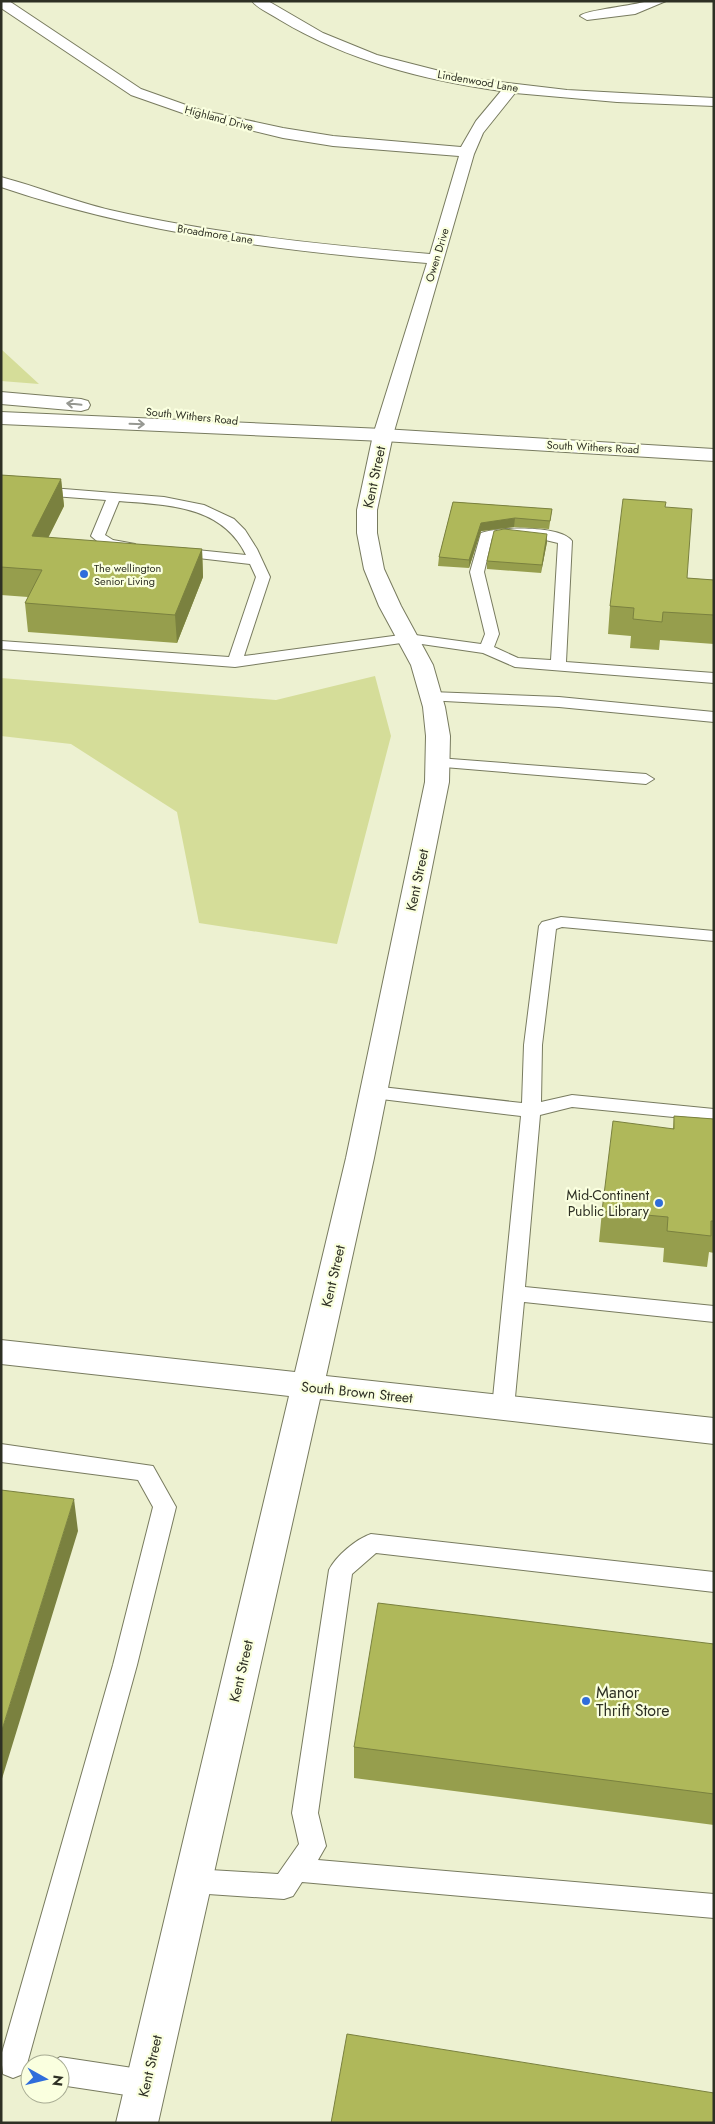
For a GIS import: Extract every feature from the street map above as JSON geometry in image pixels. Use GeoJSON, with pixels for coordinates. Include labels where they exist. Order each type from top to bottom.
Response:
{"type":"FeatureCollection","features":[{"type":"Feature","properties":{"kind":"street","name":"Lindenwood Lane"},"geometry":{"type":"LineString","coordinates":[[258,1],[303,28],[356,52],[426,72],[512,88],[630,99],[714,102]]}},
{"type":"Feature","properties":{"kind":"street"},"geometry":{"type":"LineString","coordinates":[[587,16],[635,10],[660,1]]}},
{"type":"Feature","properties":{"kind":"street","name":"Highland Drive"},"geometry":{"type":"LineString","coordinates":[[1,2],[136,92],[188,110],[256,128],[332,141],[466,152]]}},
{"type":"Feature","properties":{"kind":"street","name":"Owen Drive"},"geometry":{"type":"LineString","coordinates":[[383,435],[435,258],[464,168],[470,140],[480,123],[512,88]]}},
{"type":"Feature","properties":{"kind":"street","name":"Broadmore Lane"},"geometry":{"type":"LineString","coordinates":[[1,182],[76,206],[195,232],[334,250],[435,258]]}},
{"type":"Feature","properties":{"kind":"street","name":"South Withers Road"},"geometry":{"type":"LineString","coordinates":[[1,398],[383,435]]}},
{"type":"Feature","properties":{"kind":"street","name":"South Withers Road"},"geometry":{"type":"LineString","coordinates":[[1,418],[383,435],[714,455]]}},
{"type":"Feature","properties":{"kind":"street","name":"Kent Street"},"geometry":{"type":"LineString","coordinates":[[137,2123],[373,1092],[437,782],[438,736],[432,697],[422,665],[390,606],[374,569],[367,533],[368,499],[383,435]]}},
{"type":"Feature","properties":{"kind":"street","name":"South Brown Street"},"geometry":{"type":"LineString","coordinates":[[1,1352],[714,1431]]}},
{"type":"Feature","properties":{"kind":"lane"},"geometry":{"type":"LineString","coordinates":[[1,488],[179,502],[204,509],[239,531],[256,560],[263,578],[235,662]]}},
{"type":"Feature","properties":{"kind":"lane"},"geometry":{"type":"LineString","coordinates":[[114,497],[98,536],[109,544],[140,548]]}},
{"type":"Feature","properties":{"kind":"lane"},"geometry":{"type":"LineString","coordinates":[[486,649],[492,634],[477,572],[486,536],[495,531],[553,536],[565,541],[558,666]]}},
{"type":"Feature","properties":{"kind":"lane"},"geometry":{"type":"LineString","coordinates":[[160,550],[256,560]]}},
{"type":"Feature","properties":{"kind":"lane"},"geometry":{"type":"LineString","coordinates":[[1,645],[235,662],[408,638],[486,649],[515,662],[714,678]]}},
{"type":"Feature","properties":{"kind":"lane"},"geometry":{"type":"LineString","coordinates":[[432,697],[559,702],[714,717]]}},
{"type":"Feature","properties":{"kind":"lane"},"geometry":{"type":"LineString","coordinates":[[438,763],[646,779]]}},
{"type":"Feature","properties":{"kind":"lane"},"geometry":{"type":"LineString","coordinates":[[504,1408],[532,1111],[534,1045],[548,926],[561,922],[714,936]]}},
{"type":"Feature","properties":{"kind":"lane"},"geometry":{"type":"LineString","coordinates":[[373,1092],[532,1111],[572,1101],[714,1114]]}},
{"type":"Feature","properties":{"kind":"lane"},"geometry":{"type":"LineString","coordinates":[[514,1293],[714,1314]]}},
{"type":"Feature","properties":{"kind":"lane"},"geometry":{"type":"LineString","coordinates":[[1,1453],[145,1472],[164,1507],[124,1665],[15,2064]]}},
{"type":"Feature","properties":{"kind":"lane"},"geometry":{"type":"LineString","coordinates":[[193,1881],[284,1886],[313,1846],[305,1813],[340,1570],[371,1543],[714,1582]]}},
{"type":"Feature","properties":{"kind":"lane"},"geometry":{"type":"LineString","coordinates":[[297,1870],[714,1906]]}},
{"type":"Feature","properties":{"kind":"lane"},"geometry":{"type":"LineString","coordinates":[[70,2073],[146,2084]]}},
{"type":"Feature","properties":{"kind":"green space"},"geometry":{"type":"Polygon","coordinates":[[[1,349],[39,384],[1,381],[1,349]]]}},
{"type":"Feature","properties":{"kind":"green space"},"geometry":{"type":"Polygon","coordinates":[[[375,676],[391,736],[337,944],[199,923],[177,812],[71,744],[1,736],[1,678],[276,700],[375,676]]]}},
{"type":"Feature","properties":{"kind":"building"},"geometry":{"type":"Polygon","coordinates":[[[1,475],[61,479],[32,536],[202,549],[175,615],[25,603],[42,570],[1,567],[1,475]]]}},
{"type":"Feature","properties":{"kind":"building"},"geometry":{"type":"Polygon","coordinates":[[[623,499],[666,502],[665,507],[692,509],[687,578],[714,580],[714,615],[663,612],[662,622],[633,619],[634,608],[610,606],[623,499]]]}},
{"type":"Feature","properties":{"kind":"building"},"geometry":{"type":"Polygon","coordinates":[[[453,502],[552,509],[550,521],[515,518],[481,523],[469,560],[439,557],[453,502]]]}},
{"type":"Feature","properties":{"kind":"building"},"geometry":{"type":"Polygon","coordinates":[[[504,529],[547,534],[542,565],[487,561],[494,531],[504,529]]]}},
{"type":"Feature","properties":{"kind":"building","name":"Mid-Continent Public Library"},"geometry":{"type":"Polygon","coordinates":[[[674,1116],[714,1119],[714,1221],[711,1221],[711,1236],[667,1231],[668,1217],[602,1211],[613,1121],[674,1129],[674,1116]]]}},
{"type":"Feature","properties":{"kind":"building"},"geometry":{"type":"Polygon","coordinates":[[[1,1490],[74,1499],[1,1733],[1,1490]]]}},
{"type":"Feature","properties":{"kind":"building"},"geometry":{"type":"Polygon","coordinates":[[[378,1603],[714,1644],[714,1794],[354,1747],[378,1603]]]}},
{"type":"Feature","properties":{"kind":"building"},"geometry":{"type":"Polygon","coordinates":[[[347,2034],[714,2093],[714,2123],[331,2123],[347,2034]]]}},
{"type":"Feature","properties":{"kind":"place","name":"The wellington Senior Living"},"geometry":{"type":"Point","coordinates":[84,574]}},
{"type":"Feature","properties":{"kind":"place","name":"Mid-Continent Public Library"},"geometry":{"type":"Point","coordinates":[659,1203]}},
{"type":"Feature","properties":{"kind":"place","name":"Manor Thrift Store"},"geometry":{"type":"Point","coordinates":[586,1701]}}]}
